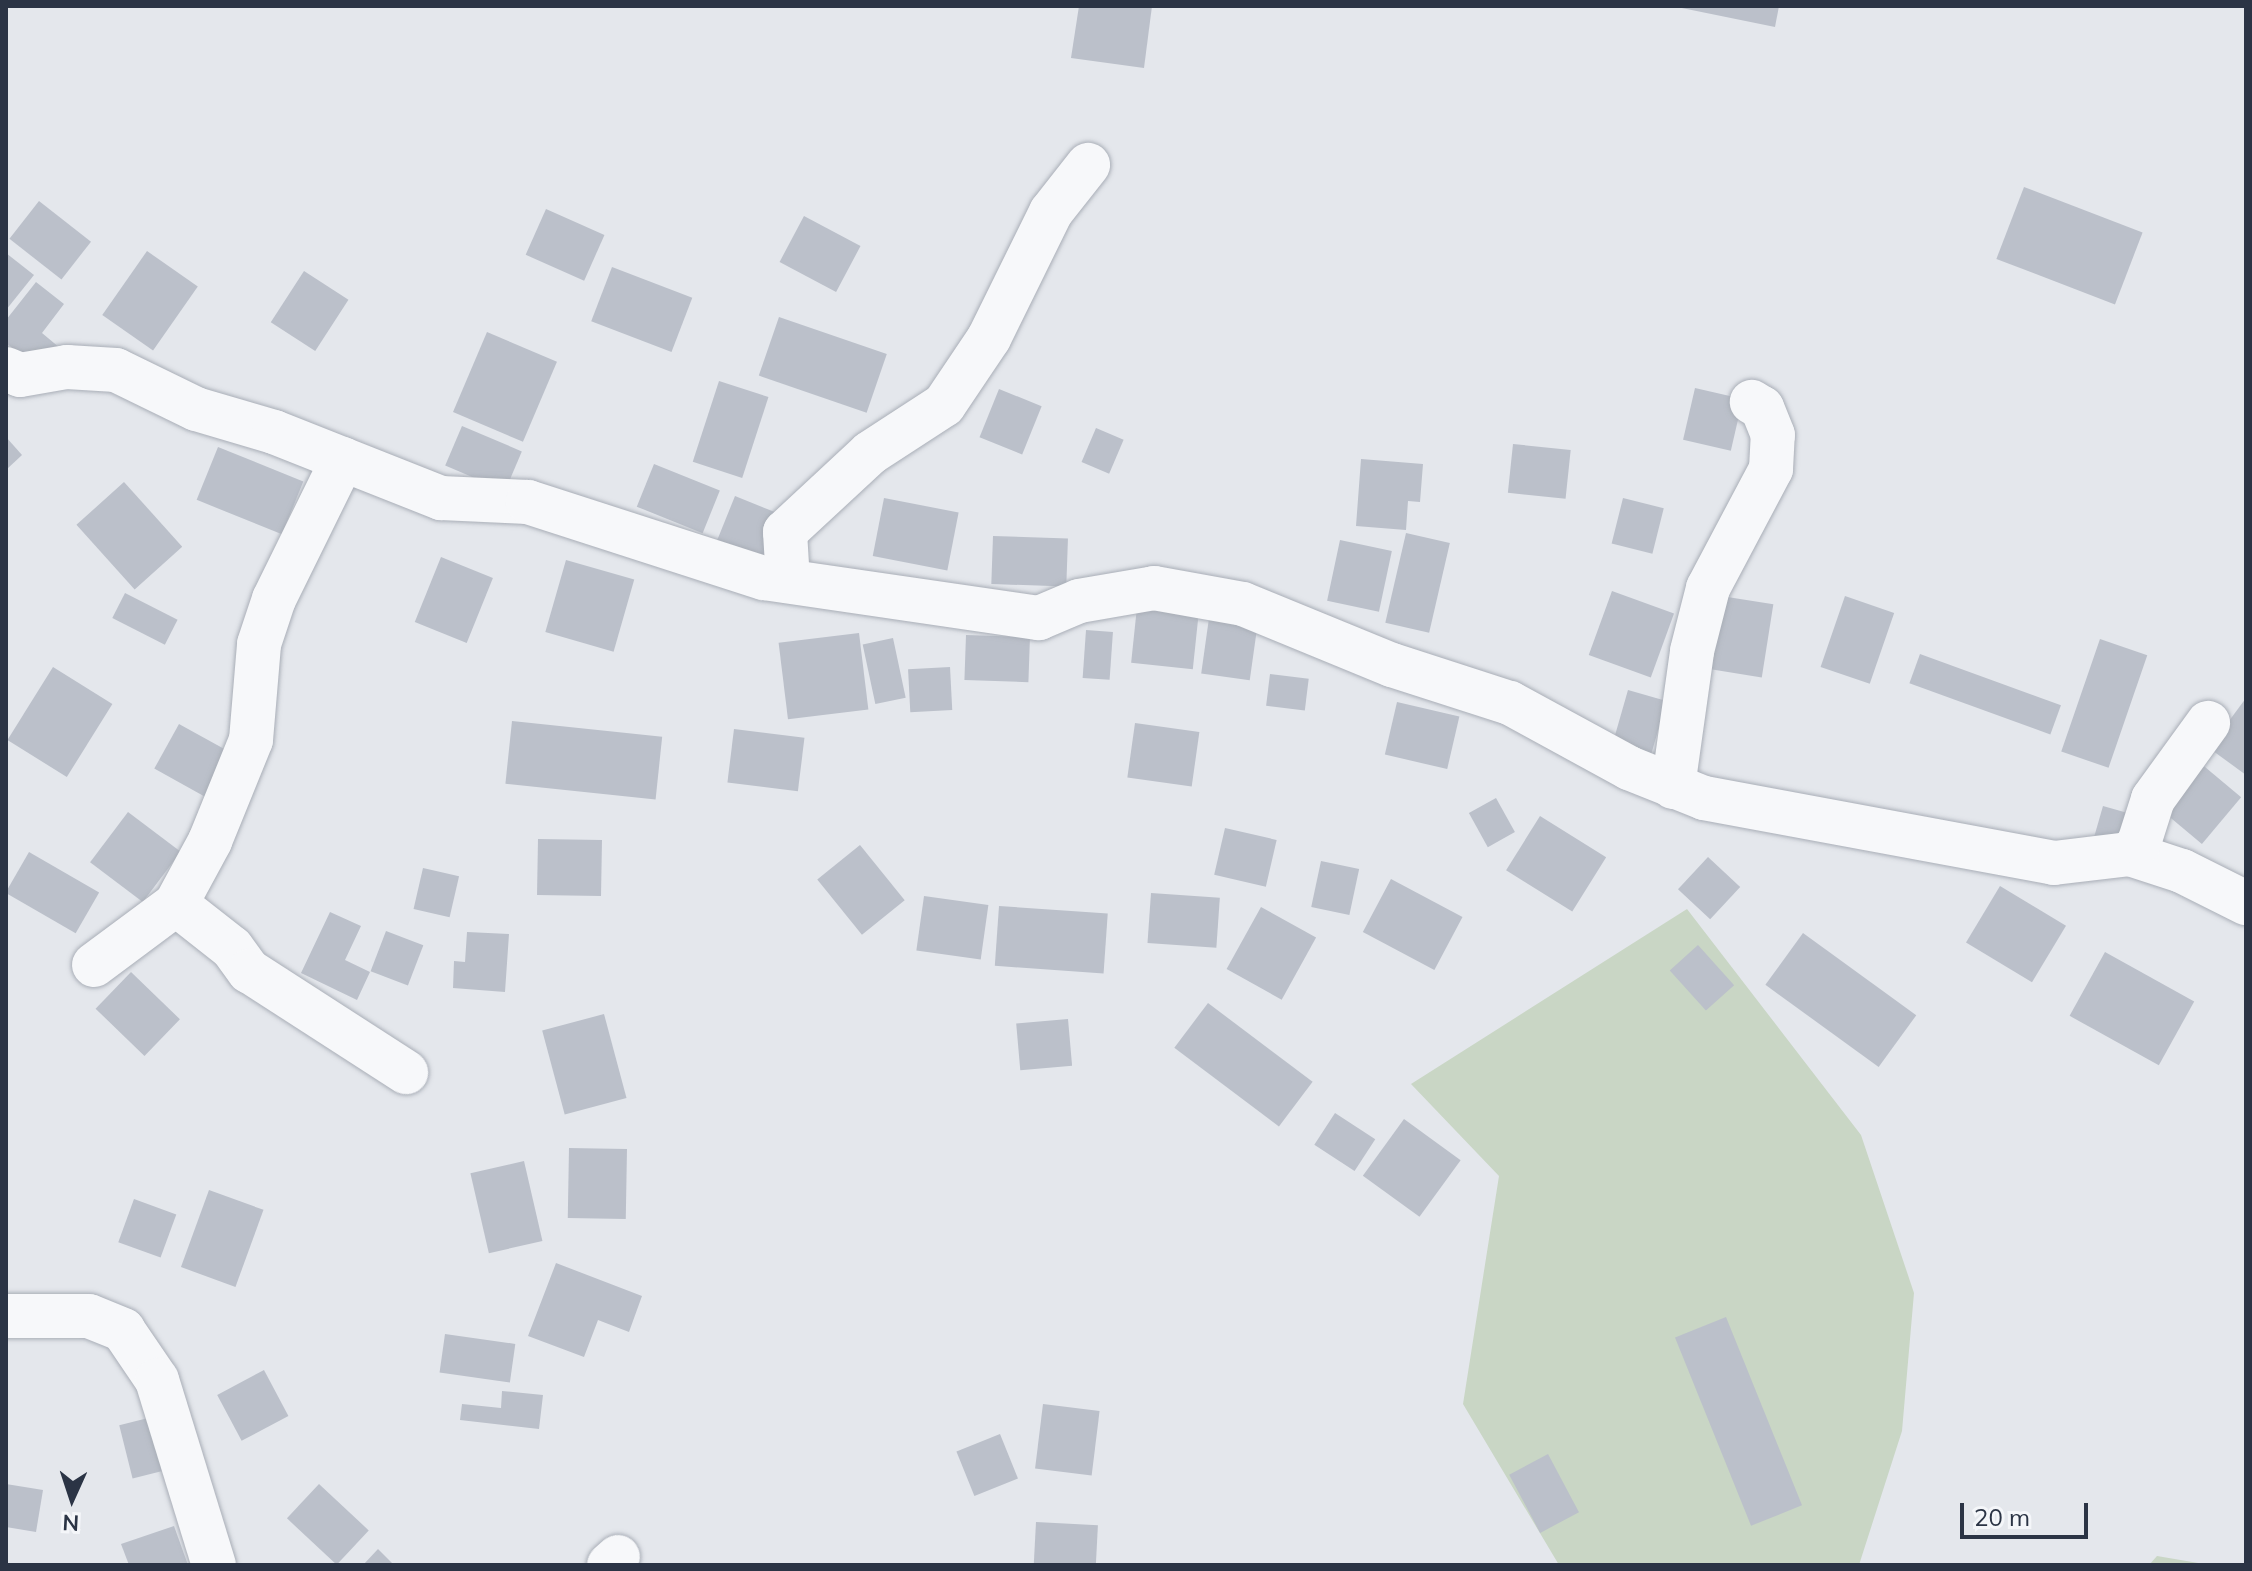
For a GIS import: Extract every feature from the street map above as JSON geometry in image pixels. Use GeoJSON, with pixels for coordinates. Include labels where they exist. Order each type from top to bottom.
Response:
{"type":"FeatureCollection","features":[{"type":"Feature","properties":{"kind":"street"},"geometry":{"type":"LineString","coordinates":[[788,581],[785,532],[870,453],[944,405],[989,338],[1051,212],[1088,165]]}},
{"type":"Feature","properties":{"kind":"street"},"geometry":{"type":"LineString","coordinates":[[6,369],[20,375],[67,367],[116,370],[196,409],[343,459],[441,498],[528,502],[629,530],[680,553],[788,581],[1039,618],[1079,601],[1154,588],[1243,604],[1392,665],[1510,703],[1673,787],[1704,798],[2054,863],[2130,854],[2182,871],[2246,903]]}},
{"type":"Feature","properties":{"kind":"street"},"geometry":{"type":"LineString","coordinates":[[1673,787],[1692,651],[1708,588],[1771,469],[1773,435],[1762,408],[1752,402]]}},
{"type":"Feature","properties":{"kind":"street"},"geometry":{"type":"LineString","coordinates":[[94,965],[176,904],[210,841],[251,740],[259,644],[274,599],[343,459]]}},
{"type":"Feature","properties":{"kind":"street"},"geometry":{"type":"LineString","coordinates":[[2130,854],[2139,843],[2153,799],[2208,723]]}},
{"type":"Feature","properties":{"kind":"street"},"geometry":{"type":"LineString","coordinates":[[176,904],[232,948],[249,971],[406,1072]]}},
{"type":"Feature","properties":{"kind":"street"},"geometry":{"type":"LineString","coordinates":[[6,1316],[89,1316],[123,1330],[157,1380],[214,1565]]}},
{"type":"Feature","properties":{"kind":"green space"},"geometry":{"type":"Polygon","coordinates":[[[1687,909],[1861,1135],[1914,1293],[1902,1431],[1859,1565],[1559,1565],[1463,1404],[1499,1176],[1411,1084],[1687,909]]]}},
{"type":"Feature","properties":{"kind":"green space"},"geometry":{"type":"Polygon","coordinates":[[[2157,1556],[2210,1565],[2149,1565],[2157,1556]]]}},
{"type":"Feature","properties":{"kind":"building"},"geometry":{"type":"Polygon","coordinates":[[[1079,6],[1152,6],[1144,68],[1071,58],[1079,6]]]}},
{"type":"Feature","properties":{"kind":"building"},"geometry":{"type":"Polygon","coordinates":[[[1672,6],[1779,6],[1775,27],[1672,6]]]}},
{"type":"Feature","properties":{"kind":"building"},"geometry":{"type":"Polygon","coordinates":[[[2024,187],[2143,233],[2115,304],[1996,259],[2024,187]]]}},
{"type":"Feature","properties":{"kind":"building"},"geometry":{"type":"Polygon","coordinates":[[[39,201],[91,242],[61,279],[9,239],[39,201]]]}},
{"type":"Feature","properties":{"kind":"building"},"geometry":{"type":"Polygon","coordinates":[[[546,209],[604,235],[584,281],[526,255],[546,209]]]}},
{"type":"Feature","properties":{"kind":"building"},"geometry":{"type":"Polygon","coordinates":[[[804,216],[861,246],[836,292],[780,262],[804,216]]]}},
{"type":"Feature","properties":{"kind":"building"},"geometry":{"type":"Polygon","coordinates":[[[147,251],[198,287],[153,350],[102,315],[147,251]]]}},
{"type":"Feature","properties":{"kind":"building"},"geometry":{"type":"Polygon","coordinates":[[[6,253],[34,275],[6,310],[6,253]]]}},
{"type":"Feature","properties":{"kind":"building"},"geometry":{"type":"Polygon","coordinates":[[[612,267],[692,298],[672,352],[591,321],[612,267]]]}},
{"type":"Feature","properties":{"kind":"building"},"geometry":{"type":"Polygon","coordinates":[[[304,271],[348,300],[315,351],[271,322],[304,271]]]}},
{"type":"Feature","properties":{"kind":"building"},"geometry":{"type":"Polygon","coordinates":[[[36,282],[64,304],[42,333],[60,348],[41,370],[6,343],[6,320],[36,282]]]}},
{"type":"Feature","properties":{"kind":"building"},"geometry":{"type":"Polygon","coordinates":[[[779,317],[887,354],[867,413],[759,376],[779,317]]]}},
{"type":"Feature","properties":{"kind":"building"},"geometry":{"type":"Polygon","coordinates":[[[487,332],[557,362],[523,442],[453,412],[487,332]]]}},
{"type":"Feature","properties":{"kind":"building"},"geometry":{"type":"Polygon","coordinates":[[[719,381],[768,397],[742,478],[693,462],[719,381]]]}},
{"type":"Feature","properties":{"kind":"building"},"geometry":{"type":"Polygon","coordinates":[[[1695,388],[1743,399],[1731,451],[1683,440],[1695,388]]]}},
{"type":"Feature","properties":{"kind":"building"},"geometry":{"type":"Polygon","coordinates":[[[999,389],[1042,406],[1022,454],[980,437],[999,389]]]}},
{"type":"Feature","properties":{"kind":"building"},"geometry":{"type":"Polygon","coordinates":[[[462,426],[522,451],[505,491],[445,466],[462,426]]]}},
{"type":"Feature","properties":{"kind":"building"},"geometry":{"type":"Polygon","coordinates":[[[1096,428],[1124,440],[1109,474],[1082,462],[1096,428]]]}},
{"type":"Feature","properties":{"kind":"building"},"geometry":{"type":"Polygon","coordinates":[[[6,437],[22,455],[6,470],[6,437]]]}},
{"type":"Feature","properties":{"kind":"building"},"geometry":{"type":"Polygon","coordinates":[[[1513,444],[1571,450],[1566,499],[1508,493],[1513,444]]]}},
{"type":"Feature","properties":{"kind":"building"},"geometry":{"type":"Polygon","coordinates":[[[218,447],[303,481],[282,534],[197,500],[218,447]]]}},
{"type":"Feature","properties":{"kind":"building"},"geometry":{"type":"Polygon","coordinates":[[[1361,459],[1423,464],[1420,502],[1408,501],[1406,530],[1356,526],[1361,459]]]}},
{"type":"Feature","properties":{"kind":"building"},"geometry":{"type":"Polygon","coordinates":[[[654,464],[720,491],[703,533],[637,507],[654,464]]]}},
{"type":"Feature","properties":{"kind":"building"},"geometry":{"type":"Polygon","coordinates":[[[124,482],[182,547],[135,589],[76,525],[124,482]]]}},
{"type":"Feature","properties":{"kind":"building"},"geometry":{"type":"Polygon","coordinates":[[[735,496],[780,514],[760,563],[715,545],[735,496]]]}},
{"type":"Feature","properties":{"kind":"building"},"geometry":{"type":"Polygon","coordinates":[[[884,498],[959,513],[947,570],[873,556],[884,498]]]}},
{"type":"Feature","properties":{"kind":"building"},"geometry":{"type":"Polygon","coordinates":[[[1623,498],[1664,508],[1652,554],[1612,544],[1623,498]]]}},
{"type":"Feature","properties":{"kind":"building"},"geometry":{"type":"Polygon","coordinates":[[[1406,533],[1450,543],[1429,633],[1385,623],[1406,533]]]}},
{"type":"Feature","properties":{"kind":"building"},"geometry":{"type":"Polygon","coordinates":[[[993,536],[1068,539],[1066,587],[991,584],[993,536]]]}},
{"type":"Feature","properties":{"kind":"building"},"geometry":{"type":"Polygon","coordinates":[[[1340,540],[1392,551],[1379,612],[1327,601],[1340,540]]]}},
{"type":"Feature","properties":{"kind":"building"},"geometry":{"type":"Polygon","coordinates":[[[441,557],[493,578],[467,643],[415,622],[441,557]]]}},
{"type":"Feature","properties":{"kind":"building"},"geometry":{"type":"Polygon","coordinates":[[[566,560],[634,580],[614,652],[545,632],[566,560]]]}},
{"type":"Feature","properties":{"kind":"building"},"geometry":{"type":"Polygon","coordinates":[[[1612,591],[1674,614],[1651,677],[1589,655],[1612,591]]]}},
{"type":"Feature","properties":{"kind":"building"},"geometry":{"type":"Polygon","coordinates":[[[125,593],[178,620],[165,645],[112,618],[125,593]]]}},
{"type":"Feature","properties":{"kind":"building"},"geometry":{"type":"Polygon","coordinates":[[[1721,596],[1773,604],[1762,677],[1709,669],[1721,596]]]}},
{"type":"Feature","properties":{"kind":"building"},"geometry":{"type":"Polygon","coordinates":[[[1845,596],[1894,613],[1870,684],[1821,667],[1845,596]]]}},
{"type":"Feature","properties":{"kind":"building"},"geometry":{"type":"Polygon","coordinates":[[[1137,607],[1199,613],[1193,669],[1131,663],[1137,607]]]}},
{"type":"Feature","properties":{"kind":"building"},"geometry":{"type":"Polygon","coordinates":[[[1209,618],[1258,625],[1250,680],[1201,673],[1209,618]]]}},
{"type":"Feature","properties":{"kind":"building"},"geometry":{"type":"Polygon","coordinates":[[[1086,630],[1113,632],[1110,680],[1083,678],[1086,630]]]}},
{"type":"Feature","properties":{"kind":"building"},"geometry":{"type":"Polygon","coordinates":[[[859,633],[868,709],[788,719],[779,643],[859,633]]]}},
{"type":"Feature","properties":{"kind":"building"},"geometry":{"type":"Polygon","coordinates":[[[966,635],[1030,637],[1028,682],[964,680],[966,635]]]}},
{"type":"Feature","properties":{"kind":"building"},"geometry":{"type":"Polygon","coordinates":[[[893,638],[906,698],[875,704],[863,644],[893,638]]]}},
{"type":"Feature","properties":{"kind":"building"},"geometry":{"type":"Polygon","coordinates":[[[2100,639],[2147,655],[2109,768],[2061,752],[2100,639]]]}},
{"type":"Feature","properties":{"kind":"building"},"geometry":{"type":"Polygon","coordinates":[[[1920,654],[2061,705],[2050,734],[1909,683],[1920,654]]]}},
{"type":"Feature","properties":{"kind":"building"},"geometry":{"type":"Polygon","coordinates":[[[53,667],[112,704],[67,777],[7,740],[53,667]]]}},
{"type":"Feature","properties":{"kind":"building"},"geometry":{"type":"Polygon","coordinates":[[[950,667],[952,710],[910,712],[908,669],[950,667]]]}},
{"type":"Feature","properties":{"kind":"building"},"geometry":{"type":"Polygon","coordinates":[[[1270,674],[1309,679],[1305,711],[1266,706],[1270,674]]]}},
{"type":"Feature","properties":{"kind":"building"},"geometry":{"type":"Polygon","coordinates":[[[1628,690],[1666,701],[1650,758],[1612,747],[1628,690]]]}},
{"type":"Feature","properties":{"kind":"building"},"geometry":{"type":"Polygon","coordinates":[[[2246,698],[2246,775],[2209,748],[2246,698]]]}},
{"type":"Feature","properties":{"kind":"building"},"geometry":{"type":"Polygon","coordinates":[[[1397,702],[1459,716],[1447,769],[1385,755],[1397,702]]]}},
{"type":"Feature","properties":{"kind":"building"},"geometry":{"type":"Polygon","coordinates":[[[512,721],[662,737],[656,799],[505,784],[512,721]]]}},
{"type":"Feature","properties":{"kind":"building"},"geometry":{"type":"Polygon","coordinates":[[[1135,723],[1199,732],[1192,787],[1127,777],[1135,723]]]}},
{"type":"Feature","properties":{"kind":"building"},"geometry":{"type":"Polygon","coordinates":[[[179,724],[230,752],[205,797],[154,769],[179,724]]]}},
{"type":"Feature","properties":{"kind":"building"},"geometry":{"type":"Polygon","coordinates":[[[734,729],[804,738],[798,791],[727,783],[734,729]]]}},
{"type":"Feature","properties":{"kind":"building"},"geometry":{"type":"Polygon","coordinates":[[[2199,762],[2241,797],[2202,844],[2160,809],[2199,762]]]}},
{"type":"Feature","properties":{"kind":"building"},"geometry":{"type":"Polygon","coordinates":[[[1496,798],[1515,832],[1488,847],[1469,813],[1496,798]]]}},
{"type":"Feature","properties":{"kind":"building"},"geometry":{"type":"Polygon","coordinates":[[[2103,806],[2135,815],[2126,846],[2094,837],[2103,806]]]}},
{"type":"Feature","properties":{"kind":"building"},"geometry":{"type":"Polygon","coordinates":[[[128,812],[181,852],[143,902],[90,862],[128,812]]]}},
{"type":"Feature","properties":{"kind":"building"},"geometry":{"type":"Polygon","coordinates":[[[1540,816],[1606,857],[1572,912],[1506,870],[1540,816]]]}},
{"type":"Feature","properties":{"kind":"building"},"geometry":{"type":"Polygon","coordinates":[[[1225,828],[1277,840],[1266,887],[1214,875],[1225,828]]]}},
{"type":"Feature","properties":{"kind":"building"},"geometry":{"type":"Polygon","coordinates":[[[538,839],[602,840],[601,896],[537,895],[538,839]]]}},
{"type":"Feature","properties":{"kind":"building"},"geometry":{"type":"Polygon","coordinates":[[[860,845],[905,900],[862,935],[817,880],[860,845]]]}},
{"type":"Feature","properties":{"kind":"building"},"geometry":{"type":"Polygon","coordinates":[[[29,852],[99,892],[76,933],[6,893],[29,852]]]}},
{"type":"Feature","properties":{"kind":"building"},"geometry":{"type":"Polygon","coordinates":[[[1708,857],[1740,887],[1710,919],[1678,889],[1708,857]]]}},
{"type":"Feature","properties":{"kind":"building"},"geometry":{"type":"Polygon","coordinates":[[[1321,861],[1359,869],[1349,915],[1311,907],[1321,861]]]}},
{"type":"Feature","properties":{"kind":"building"},"geometry":{"type":"Polygon","coordinates":[[[423,868],[459,876],[450,917],[414,909],[423,868]]]}},
{"type":"Feature","properties":{"kind":"building"},"geometry":{"type":"Polygon","coordinates":[[[1391,879],[1463,917],[1434,970],[1363,932],[1391,879]]]}},
{"type":"Feature","properties":{"kind":"building"},"geometry":{"type":"Polygon","coordinates":[[[2000,886],[2066,926],[2032,982],[1966,943],[2000,886]]]}},
{"type":"Feature","properties":{"kind":"building"},"geometry":{"type":"Polygon","coordinates":[[[1151,893],[1220,898],[1216,948],[1148,943],[1151,893]]]}},
{"type":"Feature","properties":{"kind":"building"},"geometry":{"type":"Polygon","coordinates":[[[924,896],[988,905],[981,960],[916,950],[924,896]]]}},
{"type":"Feature","properties":{"kind":"building"},"geometry":{"type":"Polygon","coordinates":[[[999,906],[1108,914],[1104,973],[995,966],[999,906]]]}},
{"type":"Feature","properties":{"kind":"building"},"geometry":{"type":"Polygon","coordinates":[[[1261,907],[1316,938],[1282,1000],[1227,969],[1261,907]]]}},
{"type":"Feature","properties":{"kind":"building"},"geometry":{"type":"Polygon","coordinates":[[[330,912],[361,926],[345,960],[370,972],[357,1000],[301,973],[330,912]]]}},
{"type":"Feature","properties":{"kind":"building"},"geometry":{"type":"Polygon","coordinates":[[[386,931],[423,945],[408,985],[371,971],[386,931]]]}},
{"type":"Feature","properties":{"kind":"building"},"geometry":{"type":"Polygon","coordinates":[[[467,932],[509,934],[505,992],[453,988],[454,961],[465,962],[467,932]]]}},
{"type":"Feature","properties":{"kind":"building"},"geometry":{"type":"Polygon","coordinates":[[[1803,933],[1916,1015],[1879,1067],[1765,985],[1803,933]]]}},
{"type":"Feature","properties":{"kind":"building"},"geometry":{"type":"Polygon","coordinates":[[[1698,945],[1734,985],[1706,1011],[1670,970],[1698,945]]]}},
{"type":"Feature","properties":{"kind":"building"},"geometry":{"type":"Polygon","coordinates":[[[2105,952],[2194,1001],[2159,1065],[2070,1016],[2105,952]]]}},
{"type":"Feature","properties":{"kind":"building"},"geometry":{"type":"Polygon","coordinates":[[[131,972],[180,1019],[144,1056],[96,1009],[131,972]]]}},
{"type":"Feature","properties":{"kind":"building"},"geometry":{"type":"Polygon","coordinates":[[[1208,1003],[1313,1082],[1279,1127],[1174,1048],[1208,1003]]]}},
{"type":"Feature","properties":{"kind":"building"},"geometry":{"type":"Polygon","coordinates":[[[604,1014],[627,1098],[565,1115],[542,1031],[604,1014]]]}},
{"type":"Feature","properties":{"kind":"building"},"geometry":{"type":"Polygon","coordinates":[[[1068,1019],[1072,1066],[1020,1070],[1016,1024],[1068,1019]]]}},
{"type":"Feature","properties":{"kind":"building"},"geometry":{"type":"Polygon","coordinates":[[[1335,1113],[1375,1139],[1355,1171],[1314,1145],[1335,1113]]]}},
{"type":"Feature","properties":{"kind":"building"},"geometry":{"type":"Polygon","coordinates":[[[1404,1119],[1461,1160],[1419,1217],[1363,1176],[1404,1119]]]}},
{"type":"Feature","properties":{"kind":"building"},"geometry":{"type":"Polygon","coordinates":[[[569,1148],[627,1149],[626,1219],[568,1218],[569,1148]]]}},
{"type":"Feature","properties":{"kind":"building"},"geometry":{"type":"Polygon","coordinates":[[[524,1161],[542,1241],[489,1253],[470,1173],[524,1161]]]}},
{"type":"Feature","properties":{"kind":"building"},"geometry":{"type":"Polygon","coordinates":[[[209,1190],[264,1210],[235,1287],[181,1267],[209,1190]]]}},
{"type":"Feature","properties":{"kind":"building"},"geometry":{"type":"Polygon","coordinates":[[[134,1199],[176,1214],[161,1258],[118,1242],[134,1199]]]}},
{"type":"Feature","properties":{"kind":"building"},"geometry":{"type":"Polygon","coordinates":[[[556,1263],[642,1296],[629,1332],[598,1320],[584,1357],[528,1336],[556,1263]]]}},
{"type":"Feature","properties":{"kind":"building"},"geometry":{"type":"Polygon","coordinates":[[[1726,1317],[1802,1505],[1751,1526],[1675,1338],[1726,1317]]]}},
{"type":"Feature","properties":{"kind":"building"},"geometry":{"type":"Polygon","coordinates":[[[445,1334],[515,1344],[510,1383],[440,1373],[445,1334]]]}},
{"type":"Feature","properties":{"kind":"building"},"geometry":{"type":"Polygon","coordinates":[[[264,1370],[288,1416],[242,1441],[217,1395],[264,1370]]]}},
{"type":"Feature","properties":{"kind":"building"},"geometry":{"type":"Polygon","coordinates":[[[502,1391],[543,1395],[539,1429],[460,1420],[462,1404],[501,1408],[502,1391]]]}},
{"type":"Feature","properties":{"kind":"building"},"geometry":{"type":"Polygon","coordinates":[[[1043,1404],[1100,1411],[1092,1475],[1035,1469],[1043,1404]]]}},
{"type":"Feature","properties":{"kind":"building"},"geometry":{"type":"Polygon","coordinates":[[[160,1415],[173,1468],[133,1479],[119,1425],[160,1415]]]}},
{"type":"Feature","properties":{"kind":"building"},"geometry":{"type":"Polygon","coordinates":[[[1000,1434],[1018,1479],[974,1496],[956,1452],[1000,1434]]]}},
{"type":"Feature","properties":{"kind":"building"},"geometry":{"type":"Polygon","coordinates":[[[1548,1454],[1579,1512],[1540,1533],[1509,1475],[1548,1454]]]}},
{"type":"Feature","properties":{"kind":"building"},"geometry":{"type":"Polygon","coordinates":[[[6,1484],[43,1490],[36,1532],[6,1527],[6,1484]]]}},
{"type":"Feature","properties":{"kind":"building"},"geometry":{"type":"Polygon","coordinates":[[[319,1484],[369,1530],[337,1565],[287,1518],[319,1484]]]}},
{"type":"Feature","properties":{"kind":"building"},"geometry":{"type":"Polygon","coordinates":[[[1036,1522],[1098,1525],[1096,1565],[1034,1565],[1036,1522]]]}},
{"type":"Feature","properties":{"kind":"building"},"geometry":{"type":"Polygon","coordinates":[[[174,1526],[188,1565],[129,1565],[121,1544],[174,1526]]]}},
{"type":"Feature","properties":{"kind":"building"},"geometry":{"type":"Polygon","coordinates":[[[378,1549],[394,1565],[363,1565],[378,1549]]]}}]}
